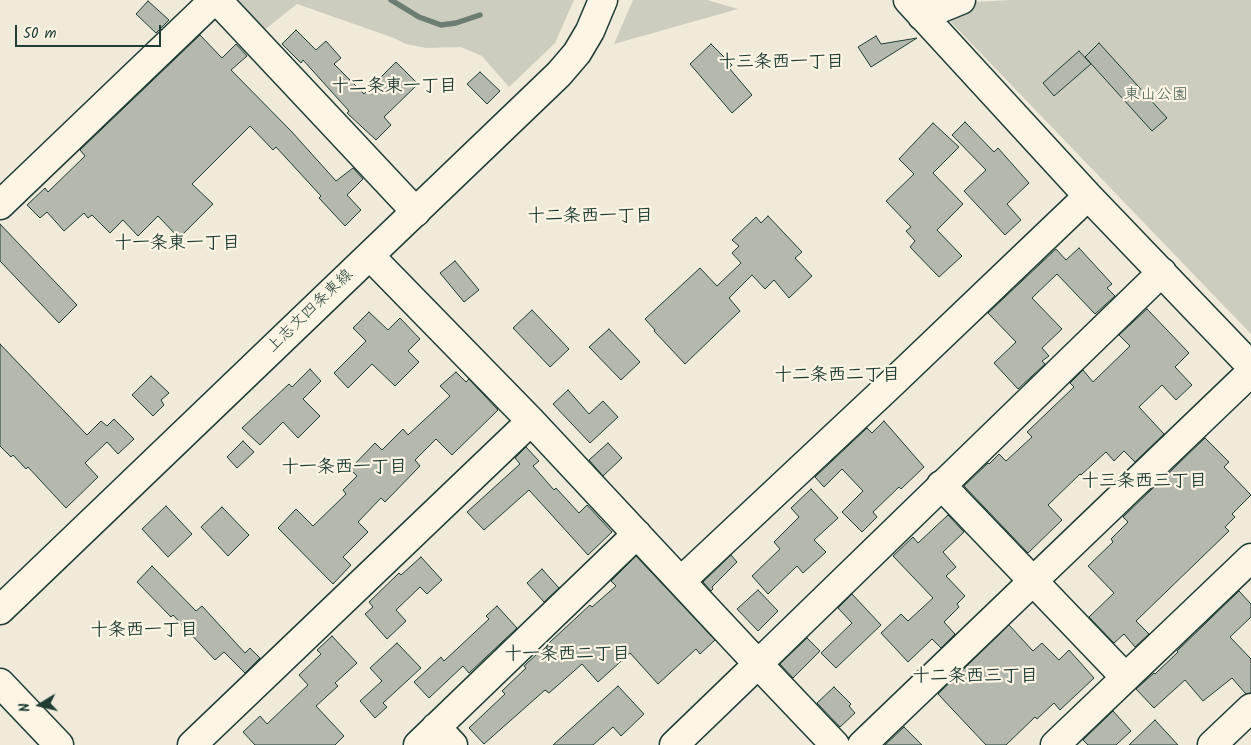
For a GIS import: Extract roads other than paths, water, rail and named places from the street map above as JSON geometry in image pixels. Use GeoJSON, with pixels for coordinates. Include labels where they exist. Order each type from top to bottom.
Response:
{"type":"FeatureCollection","features":[{"type":"Feature","properties":{"kind":"main road"},"geometry":{"type":"LineString","coordinates":[[0,205],[216,0],[416,212]]}},
{"type":"Feature","properties":{"kind":"main road","name":"上志文四条東線"},"geometry":{"type":"LineString","coordinates":[[0,610],[559,74],[577,53],[590,32],[604,0]]}},
{"type":"Feature","properties":{"kind":"main road"},"geometry":{"type":"LineString","coordinates":[[915,8],[961,0]]}},
{"type":"Feature","properties":{"kind":"main road"},"geometry":{"type":"LineString","coordinates":[[915,8],[1088,196],[1251,366]]}},
{"type":"Feature","properties":{"kind":"main road"},"geometry":{"type":"LineString","coordinates":[[681,581],[1088,196]]}},
{"type":"Feature","properties":{"kind":"main road"},"geometry":{"type":"LineString","coordinates":[[370,256],[531,421],[835,745]]}},
{"type":"Feature","properties":{"kind":"main road"},"geometry":{"type":"LineString","coordinates":[[674,745],[1162,272]]}},
{"type":"Feature","properties":{"kind":"main road"},"geometry":{"type":"LineString","coordinates":[[862,745],[1251,372]]}},
{"type":"Feature","properties":{"kind":"main road"},"geometry":{"type":"LineString","coordinates":[[192,745],[531,421]]}},
{"type":"Feature","properties":{"kind":"main road"},"geometry":{"type":"LineString","coordinates":[[941,485],[1125,677]]}},
{"type":"Feature","properties":{"kind":"main road"},"geometry":{"type":"LineString","coordinates":[[436,739],[637,534]]}},
{"type":"Feature","properties":{"kind":"main road"},"geometry":{"type":"LineString","coordinates":[[1055,745],[1251,558]]}},
{"type":"Feature","properties":{"kind":"main road"},"geometry":{"type":"LineString","coordinates":[[0,683],[59,745]]}},
{"type":"Feature","properties":{"kind":"main road"},"geometry":{"type":"LineString","coordinates":[[1212,745],[1251,708]]}},
{"type":"Feature","properties":{"kind":"waterway"},"geometry":{"type":"LineString","coordinates":[[391,0],[419,17],[441,25],[456,23],[480,15]]}},
{"type":"Feature","properties":{"kind":"district","name":"十三条西一丁目"},"geometry":{"type":"Point","coordinates":[781,64]}},
{"type":"Feature","properties":{"kind":"district","name":"十二条東一丁目"},"geometry":{"type":"Point","coordinates":[394,88]}},
{"type":"Feature","properties":{"kind":"district","name":"十二条西一丁目"},"geometry":{"type":"Point","coordinates":[590,218]}},
{"type":"Feature","properties":{"kind":"district","name":"十一条東一丁目"},"geometry":{"type":"Point","coordinates":[177,245]}},
{"type":"Feature","properties":{"kind":"district","name":"十二条西二丁目"},"geometry":{"type":"Point","coordinates":[837,377]}},
{"type":"Feature","properties":{"kind":"district","name":"十一条西一丁目"},"geometry":{"type":"Point","coordinates":[344,469]}},
{"type":"Feature","properties":{"kind":"district","name":"十三条西三丁目"},"geometry":{"type":"Point","coordinates":[1144,483]}},
{"type":"Feature","properties":{"kind":"district","name":"十条西一丁目"},"geometry":{"type":"Point","coordinates":[144,632]}},
{"type":"Feature","properties":{"kind":"district","name":"十一条西二丁目"},"geometry":{"type":"Point","coordinates":[567,656]}},
{"type":"Feature","properties":{"kind":"district","name":"十二条西三丁目"},"geometry":{"type":"Point","coordinates":[975,678]}},
{"type":"Feature","properties":{"kind":"park label","name":"東山公園"},"geometry":{"type":"Point","coordinates":[1156,96]}}]}
